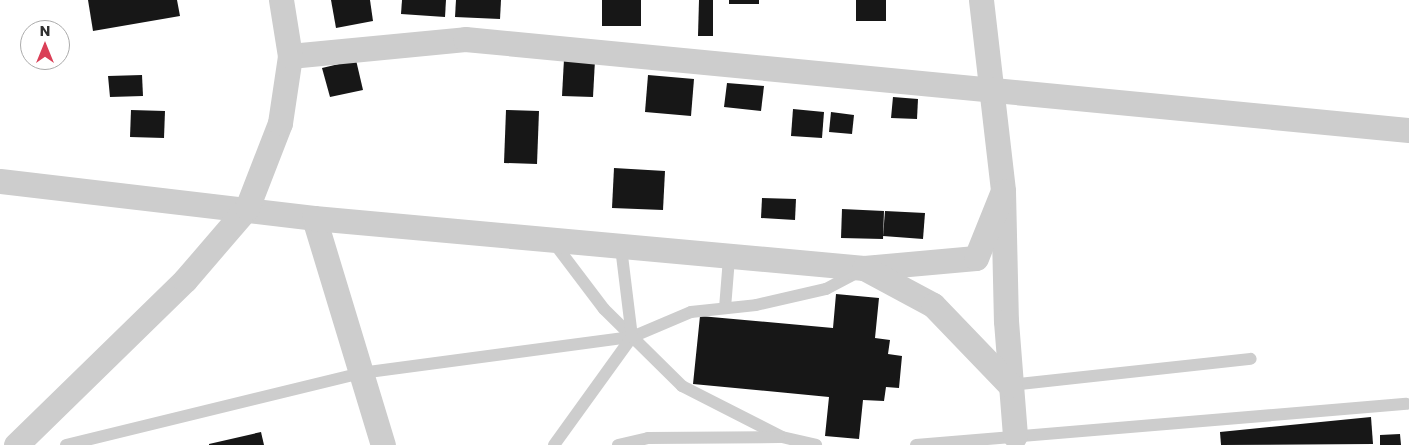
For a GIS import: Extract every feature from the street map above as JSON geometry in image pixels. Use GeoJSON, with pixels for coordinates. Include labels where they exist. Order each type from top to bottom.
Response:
{"type":"FeatureCollection","features":[{"type":"Feature","properties":{"kind":"street"},"geometry":{"type":"LineString","coordinates":[[16,445],[185,280],[246,208],[280,123],[290,56],[281,0]]}},
{"type":"Feature","properties":{"kind":"street"},"geometry":{"type":"LineString","coordinates":[[981,0],[989,88],[1003,191],[1010,385],[1015,436]]}},
{"type":"Feature","properties":{"kind":"street"},"geometry":{"type":"LineString","coordinates":[[290,56],[465,39],[989,88],[1409,130]]}},
{"type":"Feature","properties":{"kind":"street"},"geometry":{"type":"LineString","coordinates":[[0,181],[246,208],[314,218],[551,239],[729,258],[864,268],[976,258],[1003,191]]}},
{"type":"Feature","properties":{"kind":"street"},"geometry":{"type":"LineString","coordinates":[[314,218],[383,445]]}},
{"type":"Feature","properties":{"kind":"street"},"geometry":{"type":"LineString","coordinates":[[864,268],[933,305],[1010,385]]}},
{"type":"Feature","properties":{"kind":"lane"},"geometry":{"type":"LineString","coordinates":[[551,239],[604,309],[682,386],[782,437]]}},
{"type":"Feature","properties":{"kind":"lane"},"geometry":{"type":"LineString","coordinates":[[554,445],[632,337],[621,247]]}},
{"type":"Feature","properties":{"kind":"lane"},"geometry":{"type":"LineString","coordinates":[[725,308],[729,258]]}},
{"type":"Feature","properties":{"kind":"lane"},"geometry":{"type":"LineString","coordinates":[[66,445],[361,373],[632,337],[691,312],[725,308],[826,289],[864,268]]}},
{"type":"Feature","properties":{"kind":"lane"},"geometry":{"type":"LineString","coordinates":[[1010,385],[1251,359]]}},
{"type":"Feature","properties":{"kind":"lane"},"geometry":{"type":"LineString","coordinates":[[916,445],[1406,404]]}},
{"type":"Feature","properties":{"kind":"lane"},"geometry":{"type":"LineString","coordinates":[[618,445],[648,438],[782,437],[816,445]]}},
{"type":"Feature","properties":{"kind":"building"},"geometry":{"type":"Polygon","coordinates":[[[88,0],[177,0],[180,16],[93,31],[88,0]]]}},
{"type":"Feature","properties":{"kind":"building"},"geometry":{"type":"Polygon","coordinates":[[[331,0],[370,0],[373,21],[336,28],[331,0]]]}},
{"type":"Feature","properties":{"kind":"building"},"geometry":{"type":"Polygon","coordinates":[[[402,0],[446,0],[445,17],[401,14],[402,0]]]}},
{"type":"Feature","properties":{"kind":"building"},"geometry":{"type":"Polygon","coordinates":[[[456,0],[501,0],[500,19],[455,17],[456,0]]]}},
{"type":"Feature","properties":{"kind":"building"},"geometry":{"type":"Polygon","coordinates":[[[602,0],[641,0],[641,26],[602,26],[602,0]]]}},
{"type":"Feature","properties":{"kind":"building"},"geometry":{"type":"Polygon","coordinates":[[[699,0],[713,0],[713,36],[698,36],[699,0]]]}},
{"type":"Feature","properties":{"kind":"building"},"geometry":{"type":"Polygon","coordinates":[[[729,0],[759,0],[759,4],[729,4],[729,0]]]}},
{"type":"Feature","properties":{"kind":"building"},"geometry":{"type":"Polygon","coordinates":[[[856,0],[886,0],[886,21],[856,21],[856,0]]]}},
{"type":"Feature","properties":{"kind":"building"},"geometry":{"type":"Polygon","coordinates":[[[564,59],[595,60],[593,97],[562,96],[564,59]]]}},
{"type":"Feature","properties":{"kind":"building"},"geometry":{"type":"Polygon","coordinates":[[[356,60],[363,90],[330,97],[322,68],[356,60]]]}},
{"type":"Feature","properties":{"kind":"building"},"geometry":{"type":"Polygon","coordinates":[[[142,75],[143,96],[110,97],[108,76],[142,75]]]}},
{"type":"Feature","properties":{"kind":"building"},"geometry":{"type":"Polygon","coordinates":[[[648,75],[694,79],[691,116],[645,112],[648,75]]]}},
{"type":"Feature","properties":{"kind":"building"},"geometry":{"type":"Polygon","coordinates":[[[727,83],[764,86],[761,111],[724,107],[727,83]]]}},
{"type":"Feature","properties":{"kind":"building"},"geometry":{"type":"Polygon","coordinates":[[[893,97],[918,99],[917,119],[891,118],[893,97]]]}},
{"type":"Feature","properties":{"kind":"building"},"geometry":{"type":"Polygon","coordinates":[[[793,109],[824,112],[822,138],[791,136],[793,109]]]}},
{"type":"Feature","properties":{"kind":"building"},"geometry":{"type":"Polygon","coordinates":[[[131,110],[165,111],[164,138],[130,137],[131,110]]]}},
{"type":"Feature","properties":{"kind":"building"},"geometry":{"type":"Polygon","coordinates":[[[506,110],[539,111],[537,164],[504,163],[506,110]]]}},
{"type":"Feature","properties":{"kind":"building"},"geometry":{"type":"Polygon","coordinates":[[[831,112],[854,115],[852,134],[829,132],[831,112]]]}},
{"type":"Feature","properties":{"kind":"building"},"geometry":{"type":"Polygon","coordinates":[[[614,168],[665,171],[663,210],[612,208],[614,168]]]}},
{"type":"Feature","properties":{"kind":"building"},"geometry":{"type":"Polygon","coordinates":[[[762,198],[796,199],[795,220],[761,218],[762,198]]]}},
{"type":"Feature","properties":{"kind":"building"},"geometry":{"type":"Polygon","coordinates":[[[842,209],[884,211],[883,239],[841,238],[842,209]]]}},
{"type":"Feature","properties":{"kind":"building"},"geometry":{"type":"Polygon","coordinates":[[[885,211],[925,213],[923,239],[883,236],[885,211]]]}},
{"type":"Feature","properties":{"kind":"building"},"geometry":{"type":"Polygon","coordinates":[[[836,294],[879,298],[875,338],[890,340],[888,354],[902,356],[899,388],[886,387],[884,401],[863,400],[859,439],[825,436],[829,397],[693,384],[700,316],[833,328],[836,294]]]}},
{"type":"Feature","properties":{"kind":"building"},"geometry":{"type":"Polygon","coordinates":[[[1371,417],[1373,444],[1221,445],[1220,432],[1371,417]]]}},
{"type":"Feature","properties":{"kind":"building"},"geometry":{"type":"Polygon","coordinates":[[[261,432],[264,445],[209,445],[209,444],[261,432]]]}},
{"type":"Feature","properties":{"kind":"building"},"geometry":{"type":"Polygon","coordinates":[[[1400,434],[1401,445],[1380,445],[1380,435],[1400,434]]]}}]}
